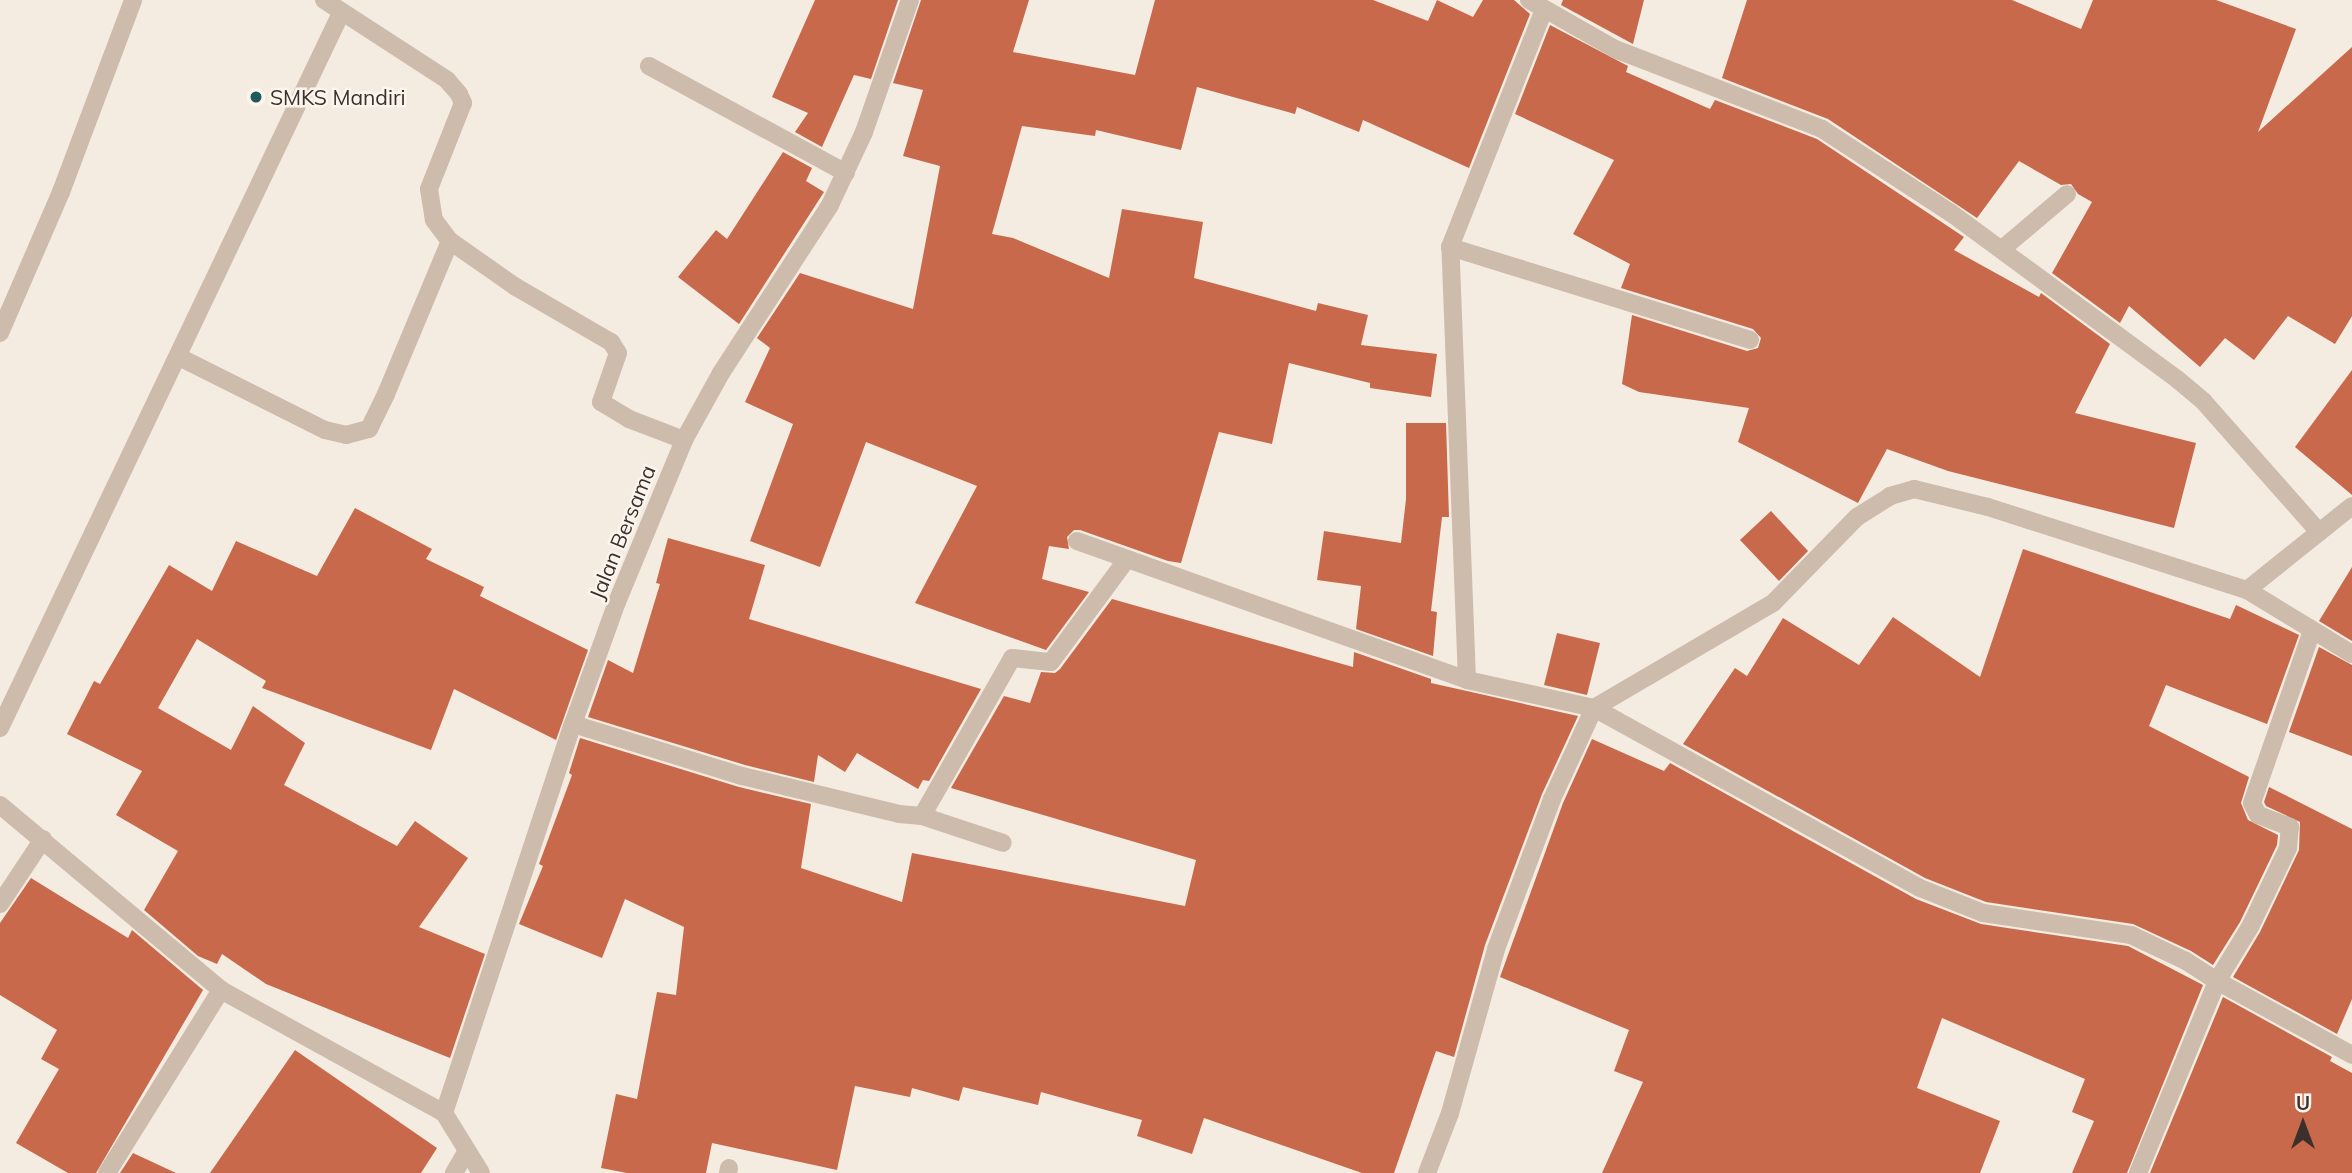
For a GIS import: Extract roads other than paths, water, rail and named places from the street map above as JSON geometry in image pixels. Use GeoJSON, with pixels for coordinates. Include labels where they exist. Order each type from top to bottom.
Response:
{"type":"FeatureCollection","features":[{"type":"Feature","properties":{"kind":"street"},"geometry":{"type":"LineString","coordinates":[[0,334],[61,192],[133,0]]}},
{"type":"Feature","properties":{"kind":"street"},"geometry":{"type":"LineString","coordinates":[[324,0],[447,80],[459,94],[463,103],[429,189],[434,220],[450,241],[516,287],[611,342],[618,353],[601,402],[629,419],[684,440]]}},
{"type":"Feature","properties":{"kind":"street","name":"Jalan Bersama"},"geometry":{"type":"LineString","coordinates":[[444,1113],[573,724],[617,602],[684,440],[721,373],[794,262],[846,173],[886,74],[910,0]]}},
{"type":"Feature","properties":{"kind":"street"},"geometry":{"type":"LineString","coordinates":[[1467,680],[1450,247],[1536,5],[1615,49],[1822,129],[2002,249],[2167,371],[2204,402],[2319,532]]}},
{"type":"Feature","properties":{"kind":"street"},"geometry":{"type":"LineString","coordinates":[[0,728],[341,13]]}},
{"type":"Feature","properties":{"kind":"street"},"geometry":{"type":"LineString","coordinates":[[649,66],[846,173]]}},
{"type":"Feature","properties":{"kind":"street"},"geometry":{"type":"LineString","coordinates":[[2002,249],[2067,194]]}},
{"type":"Feature","properties":{"kind":"street"},"geometry":{"type":"LineString","coordinates":[[179,357],[325,430],[346,435],[369,429],[450,241]]}},
{"type":"Feature","properties":{"kind":"street"},"geometry":{"type":"LineString","coordinates":[[1450,247],[1750,340]]}},
{"type":"Feature","properties":{"kind":"street"},"geometry":{"type":"LineString","coordinates":[[1427,1173],[1450,1113],[1496,949],[1552,799],[1594,708],[1773,603],[1857,517],[1890,496],[1914,489],[1988,507],[2247,590],[2352,654]]}},
{"type":"Feature","properties":{"kind":"street"},"geometry":{"type":"LineString","coordinates":[[2247,590],[2352,506]]}},
{"type":"Feature","properties":{"kind":"street"},"geometry":{"type":"LineString","coordinates":[[1077,541],[1467,680],[1594,708],[1920,888],[1983,912],[2131,935],[2186,961],[2217,981],[2352,1055]]}},
{"type":"Feature","properties":{"kind":"street"},"geometry":{"type":"LineString","coordinates":[[922,816],[1012,658],[1051,662],[1127,559]]}},
{"type":"Feature","properties":{"kind":"street"},"geometry":{"type":"LineString","coordinates":[[2138,1173],[2217,981],[2250,927],[2291,835],[2290,827],[2254,812],[2252,803],[2312,631]]}},
{"type":"Feature","properties":{"kind":"street"},"geometry":{"type":"LineString","coordinates":[[573,724],[742,776],[899,814],[922,816],[1003,843]]}},
{"type":"Feature","properties":{"kind":"street"},"geometry":{"type":"LineString","coordinates":[[0,805],[221,990],[444,1113],[481,1173]]}},
{"type":"Feature","properties":{"kind":"street"},"geometry":{"type":"LineString","coordinates":[[0,904],[43,839]]}},
{"type":"Feature","properties":{"kind":"street"},"geometry":{"type":"LineString","coordinates":[[107,1173],[221,990]]}},
{"type":"Feature","properties":{"kind":"street"},"geometry":{"type":"LineString","coordinates":[[454,1173],[466,1152]]}},
{"type":"Feature","properties":{"kind":"place","name":"SMKS Mandiri"},"geometry":{"type":"Point","coordinates":[256,97]}}]}
